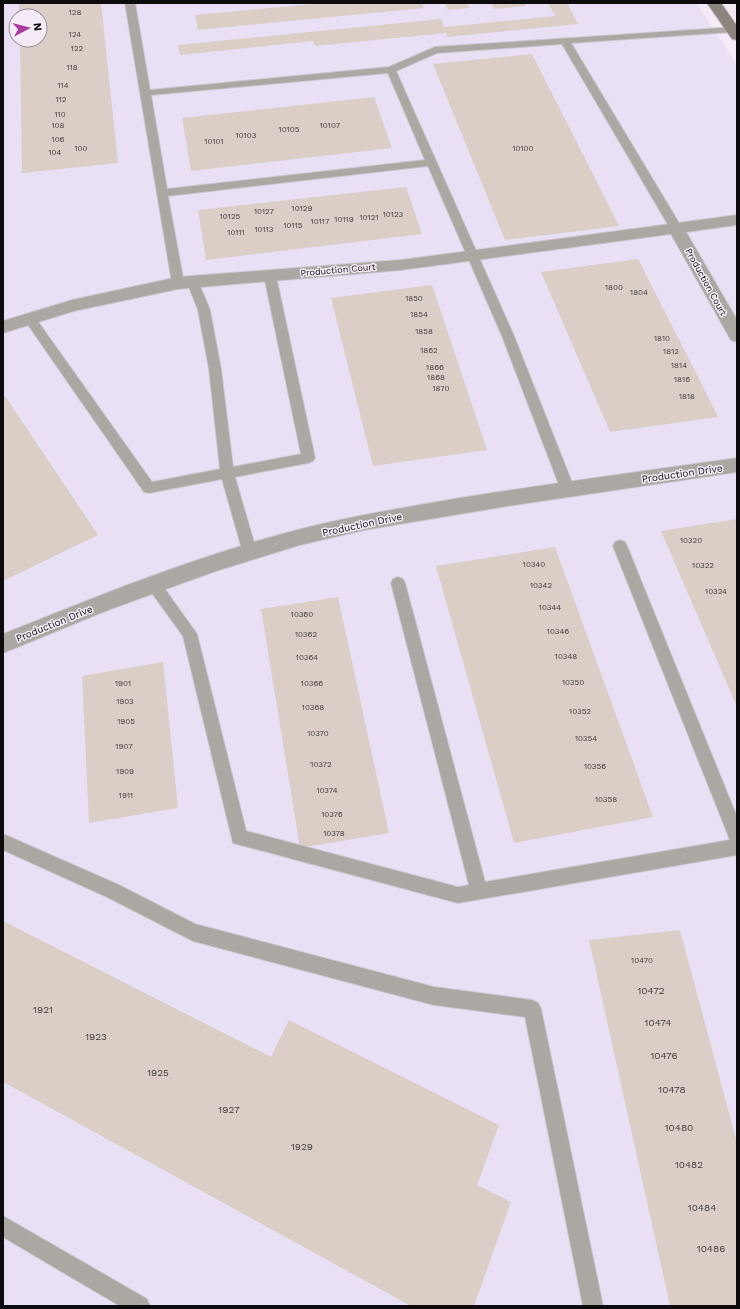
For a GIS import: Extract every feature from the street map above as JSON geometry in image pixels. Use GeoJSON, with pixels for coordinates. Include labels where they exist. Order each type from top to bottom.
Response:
{"type":"FeatureCollection","features":[{"type":"Feature","properties":{"kind":"street"},"geometry":{"type":"LineString","coordinates":[[714,3],[735,33]]}},
{"type":"Feature","properties":{"kind":"street","name":"Production Court"},"geometry":{"type":"LineString","coordinates":[[3,327],[72,306],[185,283],[401,265],[737,220]]}},
{"type":"Feature","properties":{"kind":"street","name":"Production Court"},"geometry":{"type":"LineString","coordinates":[[676,228],[737,336]]}},
{"type":"Feature","properties":{"kind":"street","name":"Production Drive"},"geometry":{"type":"LineString","coordinates":[[3,644],[100,604],[300,537],[364,522],[737,465]]}},
{"type":"Feature","properties":{"kind":"lane"},"geometry":{"type":"LineString","coordinates":[[130,3],[163,193],[185,283],[204,310],[215,369],[227,473],[250,553]]}},
{"type":"Feature","properties":{"kind":"lane"},"geometry":{"type":"LineString","coordinates":[[145,93],[391,70],[435,50],[565,41],[735,33]]}},
{"type":"Feature","properties":{"kind":"lane"},"geometry":{"type":"LineString","coordinates":[[565,41],[676,228]]}},
{"type":"Feature","properties":{"kind":"lane"},"geometry":{"type":"LineString","coordinates":[[391,70],[508,336],[568,490]]}},
{"type":"Feature","properties":{"kind":"lane"},"geometry":{"type":"LineString","coordinates":[[163,193],[432,162]]}},
{"type":"Feature","properties":{"kind":"lane"},"geometry":{"type":"LineString","coordinates":[[30,319],[149,488],[308,458],[270,276]]}},
{"type":"Feature","properties":{"kind":"lane"},"geometry":{"type":"LineString","coordinates":[[620,546],[737,838]]}},
{"type":"Feature","properties":{"kind":"lane"},"geometry":{"type":"LineString","coordinates":[[398,583],[479,892]]}},
{"type":"Feature","properties":{"kind":"lane"},"geometry":{"type":"LineString","coordinates":[[154,585],[190,634],[239,837],[458,895],[737,847]]}},
{"type":"Feature","properties":{"kind":"lane"},"geometry":{"type":"LineString","coordinates":[[3,842],[113,891],[193,932],[434,996],[532,1009],[593,1306]]}},
{"type":"Feature","properties":{"kind":"lane"},"geometry":{"type":"LineString","coordinates":[[3,1226],[140,1306]]}},
{"type":"Feature","properties":{"kind":"shaded area"},"geometry":{"type":"Polygon","coordinates":[[[3,3],[696,3],[737,64],[737,1306],[3,1306],[3,3]]]}},
{"type":"Feature","properties":{"kind":"building"},"geometry":{"type":"Polygon","coordinates":[[[19,3],[101,3],[118,163],[22,173],[20,48],[48,48],[48,8],[19,8],[19,3]]]}},
{"type":"Feature","properties":{"kind":"building"},"geometry":{"type":"Polygon","coordinates":[[[323,3],[422,3],[424,8],[198,30],[195,15],[323,3]]]}},
{"type":"Feature","properties":{"kind":"building"},"geometry":{"type":"Polygon","coordinates":[[[445,3],[467,3],[469,8],[448,10],[445,3]]]}},
{"type":"Feature","properties":{"kind":"building"},"geometry":{"type":"Polygon","coordinates":[[[491,3],[524,3],[526,6],[494,9],[491,3]]]}},
{"type":"Feature","properties":{"kind":"building"},"geometry":{"type":"Polygon","coordinates":[[[548,3],[567,3],[578,24],[447,37],[446,33],[315,46],[313,41],[180,55],[178,45],[441,19],[444,27],[555,16],[548,3]]]}},
{"type":"Feature","properties":{"kind":"building"},"geometry":{"type":"Polygon","coordinates":[[[532,54],[619,226],[505,240],[433,64],[532,54]]]}},
{"type":"Feature","properties":{"kind":"building"},"geometry":{"type":"Polygon","coordinates":[[[374,97],[392,148],[191,171],[182,118],[374,97]]]}},
{"type":"Feature","properties":{"kind":"building"},"geometry":{"type":"Polygon","coordinates":[[[406,187],[422,234],[206,260],[198,210],[406,187]]]}},
{"type":"Feature","properties":{"kind":"building"},"geometry":{"type":"Polygon","coordinates":[[[638,259],[718,417],[610,432],[541,272],[638,259]]]}},
{"type":"Feature","properties":{"kind":"building"},"geometry":{"type":"Polygon","coordinates":[[[432,285],[487,450],[373,466],[331,298],[432,285]]]}},
{"type":"Feature","properties":{"kind":"building"},"geometry":{"type":"Polygon","coordinates":[[[3,393],[98,535],[3,581],[3,393]]]}},
{"type":"Feature","properties":{"kind":"building"},"geometry":{"type":"Polygon","coordinates":[[[737,519],[737,707],[661,531],[737,519]]]}},
{"type":"Feature","properties":{"kind":"building"},"geometry":{"type":"Polygon","coordinates":[[[555,547],[653,817],[514,843],[436,566],[555,547]]]}},
{"type":"Feature","properties":{"kind":"building"},"geometry":{"type":"Polygon","coordinates":[[[338,597],[389,833],[300,848],[261,609],[338,597]]]}},
{"type":"Feature","properties":{"kind":"building"},"geometry":{"type":"Polygon","coordinates":[[[163,662],[178,808],[89,823],[82,676],[163,662]]]}},
{"type":"Feature","properties":{"kind":"building"},"geometry":{"type":"Polygon","coordinates":[[[3,921],[271,1057],[289,1020],[499,1125],[477,1185],[511,1202],[474,1306],[411,1306],[5,1083],[3,1081],[3,921]]]}},
{"type":"Feature","properties":{"kind":"building"},"geometry":{"type":"Polygon","coordinates":[[[680,930],[737,1143],[737,1306],[670,1306],[589,940],[680,930]]]}}]}
